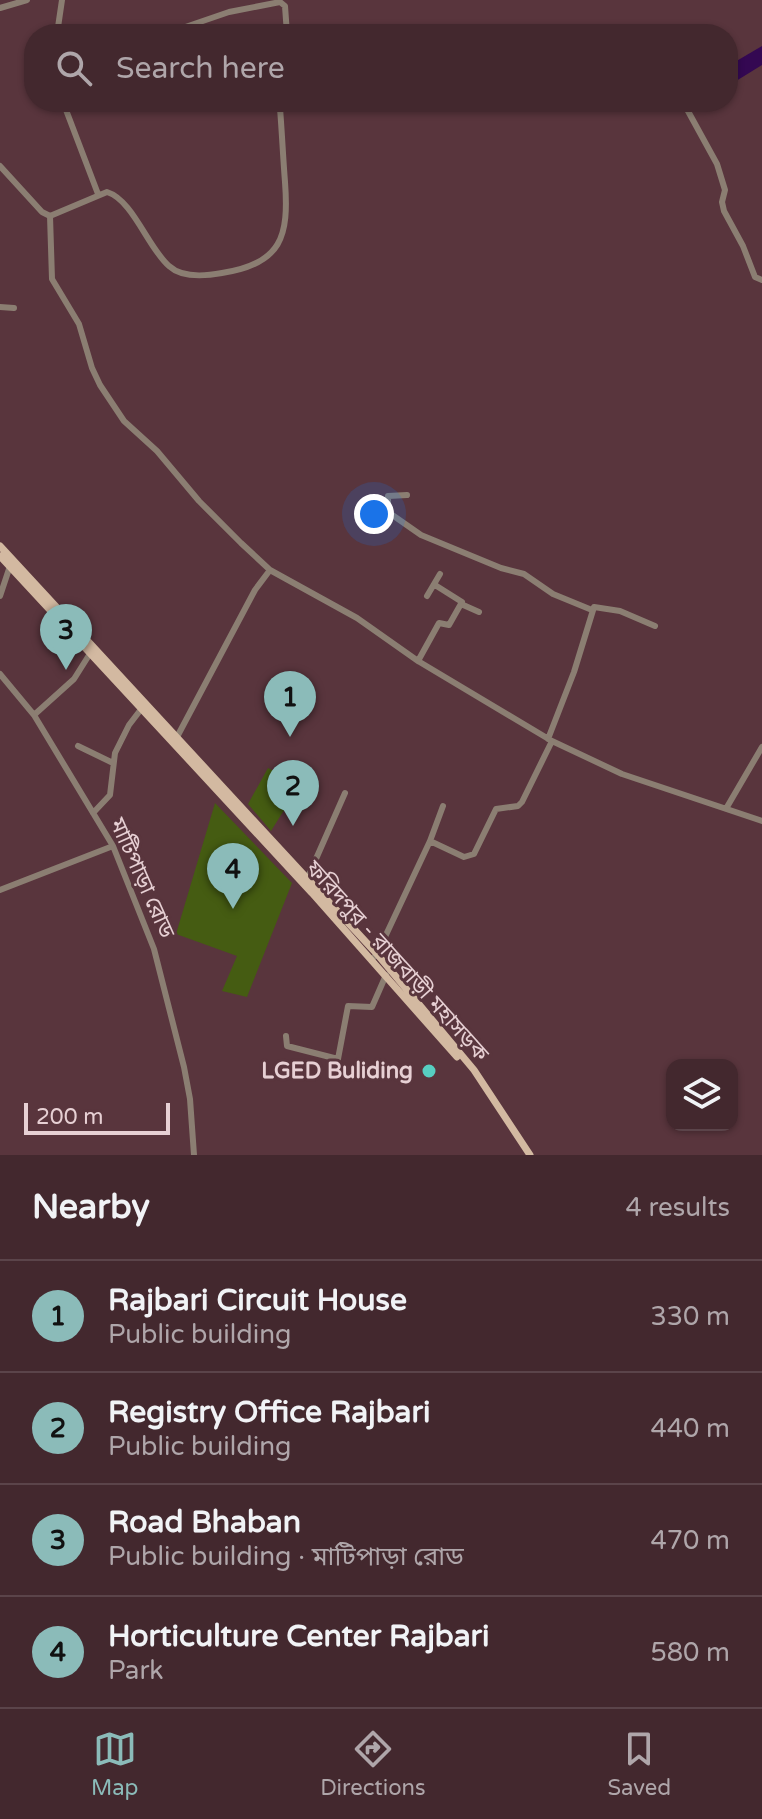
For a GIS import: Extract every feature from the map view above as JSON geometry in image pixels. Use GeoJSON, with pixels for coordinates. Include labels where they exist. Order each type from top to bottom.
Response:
{"type":"FeatureCollection","features":[{"type":"Feature","properties":{"kind":"main road","name":"ফরিদপুর - রাজবাড়ী মহাসড়ক"},"geometry":{"type":"LineString","coordinates":[[0,546],[308,877],[474,1070],[478,1079]]}},
{"type":"Feature","properties":{"kind":"main road","name":"ফরিদপুর - রাজবাড়ী মহাসড়ক"},"geometry":{"type":"LineString","coordinates":[[0,556],[374,956],[386,975],[478,1079]]}},
{"type":"Feature","properties":{"kind":"main road"},"geometry":{"type":"LineString","coordinates":[[478,1079],[530,1155]]}},
{"type":"Feature","properties":{"kind":"street"},"geometry":{"type":"LineString","coordinates":[[0,8],[8,3],[27,0]]}},
{"type":"Feature","properties":{"kind":"street"},"geometry":{"type":"LineString","coordinates":[[58,24],[62,0]]}},
{"type":"Feature","properties":{"kind":"street"},"geometry":{"type":"LineString","coordinates":[[194,24],[229,12],[275,2],[285,6],[286,24]]}},
{"type":"Feature","properties":{"kind":"street"},"geometry":{"type":"LineString","coordinates":[[67,112],[98,194]]}},
{"type":"Feature","properties":{"kind":"street"},"geometry":{"type":"LineString","coordinates":[[50,216],[98,194],[114,194],[170,268],[182,274],[197,275],[245,269],[262,260],[285,233],[287,198],[282,112]]}},
{"type":"Feature","properties":{"kind":"street"},"geometry":{"type":"LineString","coordinates":[[688,112],[717,164],[725,190],[722,202],[724,211],[755,277],[762,280]]}},
{"type":"Feature","properties":{"kind":"street"},"geometry":{"type":"LineString","coordinates":[[0,166],[42,212],[50,216]]}},
{"type":"Feature","properties":{"kind":"street"},"geometry":{"type":"LineString","coordinates":[[50,216],[52,279],[79,324],[100,385],[124,421],[157,451],[199,501],[270,570],[357,618],[418,661],[550,740],[622,774],[762,821]]}},
{"type":"Feature","properties":{"kind":"street"},"geometry":{"type":"LineString","coordinates":[[0,307],[14,308]]}},
{"type":"Feature","properties":{"kind":"street"},"geometry":{"type":"LineString","coordinates":[[407,495],[388,496],[388,510],[421,535],[501,568],[524,574],[553,594],[592,610]]}},
{"type":"Feature","properties":{"kind":"street"},"geometry":{"type":"LineString","coordinates":[[0,596],[10,566]]}},
{"type":"Feature","properties":{"kind":"street"},"geometry":{"type":"LineString","coordinates":[[177,737],[255,590],[270,570]]}},
{"type":"Feature","properties":{"kind":"street"},"geometry":{"type":"LineString","coordinates":[[427,596],[440,574]]}},
{"type":"Feature","properties":{"kind":"street"},"geometry":{"type":"LineString","coordinates":[[435,585],[460,600],[461,604],[479,612]]}},
{"type":"Feature","properties":{"kind":"street"},"geometry":{"type":"LineString","coordinates":[[418,661],[439,623],[449,625],[461,604]]}},
{"type":"Feature","properties":{"kind":"street"},"geometry":{"type":"LineString","coordinates":[[430,841],[464,857],[474,854],[496,809],[518,806],[522,802],[550,740],[592,610],[598,606],[620,611],[655,626]]}},
{"type":"Feature","properties":{"kind":"street"},"geometry":{"type":"LineString","coordinates":[[34,715],[74,679],[91,652]]}},
{"type":"Feature","properties":{"kind":"street","name":"মাটিপাড়া রোড"},"geometry":{"type":"LineString","coordinates":[[0,674],[34,715],[113,846],[154,949],[170,1005],[190,1099],[194,1155]]}},
{"type":"Feature","properties":{"kind":"street"},"geometry":{"type":"LineString","coordinates":[[93,813],[112,790],[113,763],[124,733],[142,708]]}},
{"type":"Feature","properties":{"kind":"street"},"geometry":{"type":"LineString","coordinates":[[78,746],[113,763]]}},
{"type":"Feature","properties":{"kind":"street"},"geometry":{"type":"LineString","coordinates":[[727,807],[762,747]]}},
{"type":"Feature","properties":{"kind":"street"},"geometry":{"type":"LineString","coordinates":[[308,877],[345,793]]}},
{"type":"Feature","properties":{"kind":"street"},"geometry":{"type":"LineString","coordinates":[[374,956],[430,841],[443,806]]}},
{"type":"Feature","properties":{"kind":"street"},"geometry":{"type":"LineString","coordinates":[[0,890],[113,846]]}},
{"type":"Feature","properties":{"kind":"street"},"geometry":{"type":"LineString","coordinates":[[286,1036],[287,1046],[338,1059],[348,1006],[372,1007],[386,975]]}},
{"type":"Feature","properties":{"kind":"green space"},"geometry":{"type":"Polygon","coordinates":[[[268,768],[297,782],[271,831],[248,804],[268,768]]]}},
{"type":"Feature","properties":{"kind":"green space"},"geometry":{"type":"Polygon","coordinates":[[[215,803],[292,883],[247,997],[222,991],[237,956],[176,934],[215,803]]]}},
{"type":"Feature","properties":{"kind":"shaded area"},"geometry":{"type":"Polygon","coordinates":[[[762,46],[762,65],[738,80],[738,60],[762,46]]]}},
{"type":"Feature","properties":{"kind":"place","name":"Road Bhaban"},"geometry":{"type":"Point","coordinates":[66,670]}},
{"type":"Feature","properties":{"kind":"place","name":"Rajbari Circuit House"},"geometry":{"type":"Point","coordinates":[290,737]}},
{"type":"Feature","properties":{"kind":"place","name":"Registry Office Rajbari"},"geometry":{"type":"Point","coordinates":[293,826]}},
{"type":"Feature","properties":{"kind":"place","name":"Horticulture Center Rajbari"},"geometry":{"type":"Point","coordinates":[233,909]}},
{"type":"Feature","properties":{"kind":"place","name":"LGED Buliding"},"geometry":{"type":"Point","coordinates":[429,1071]}}]}
